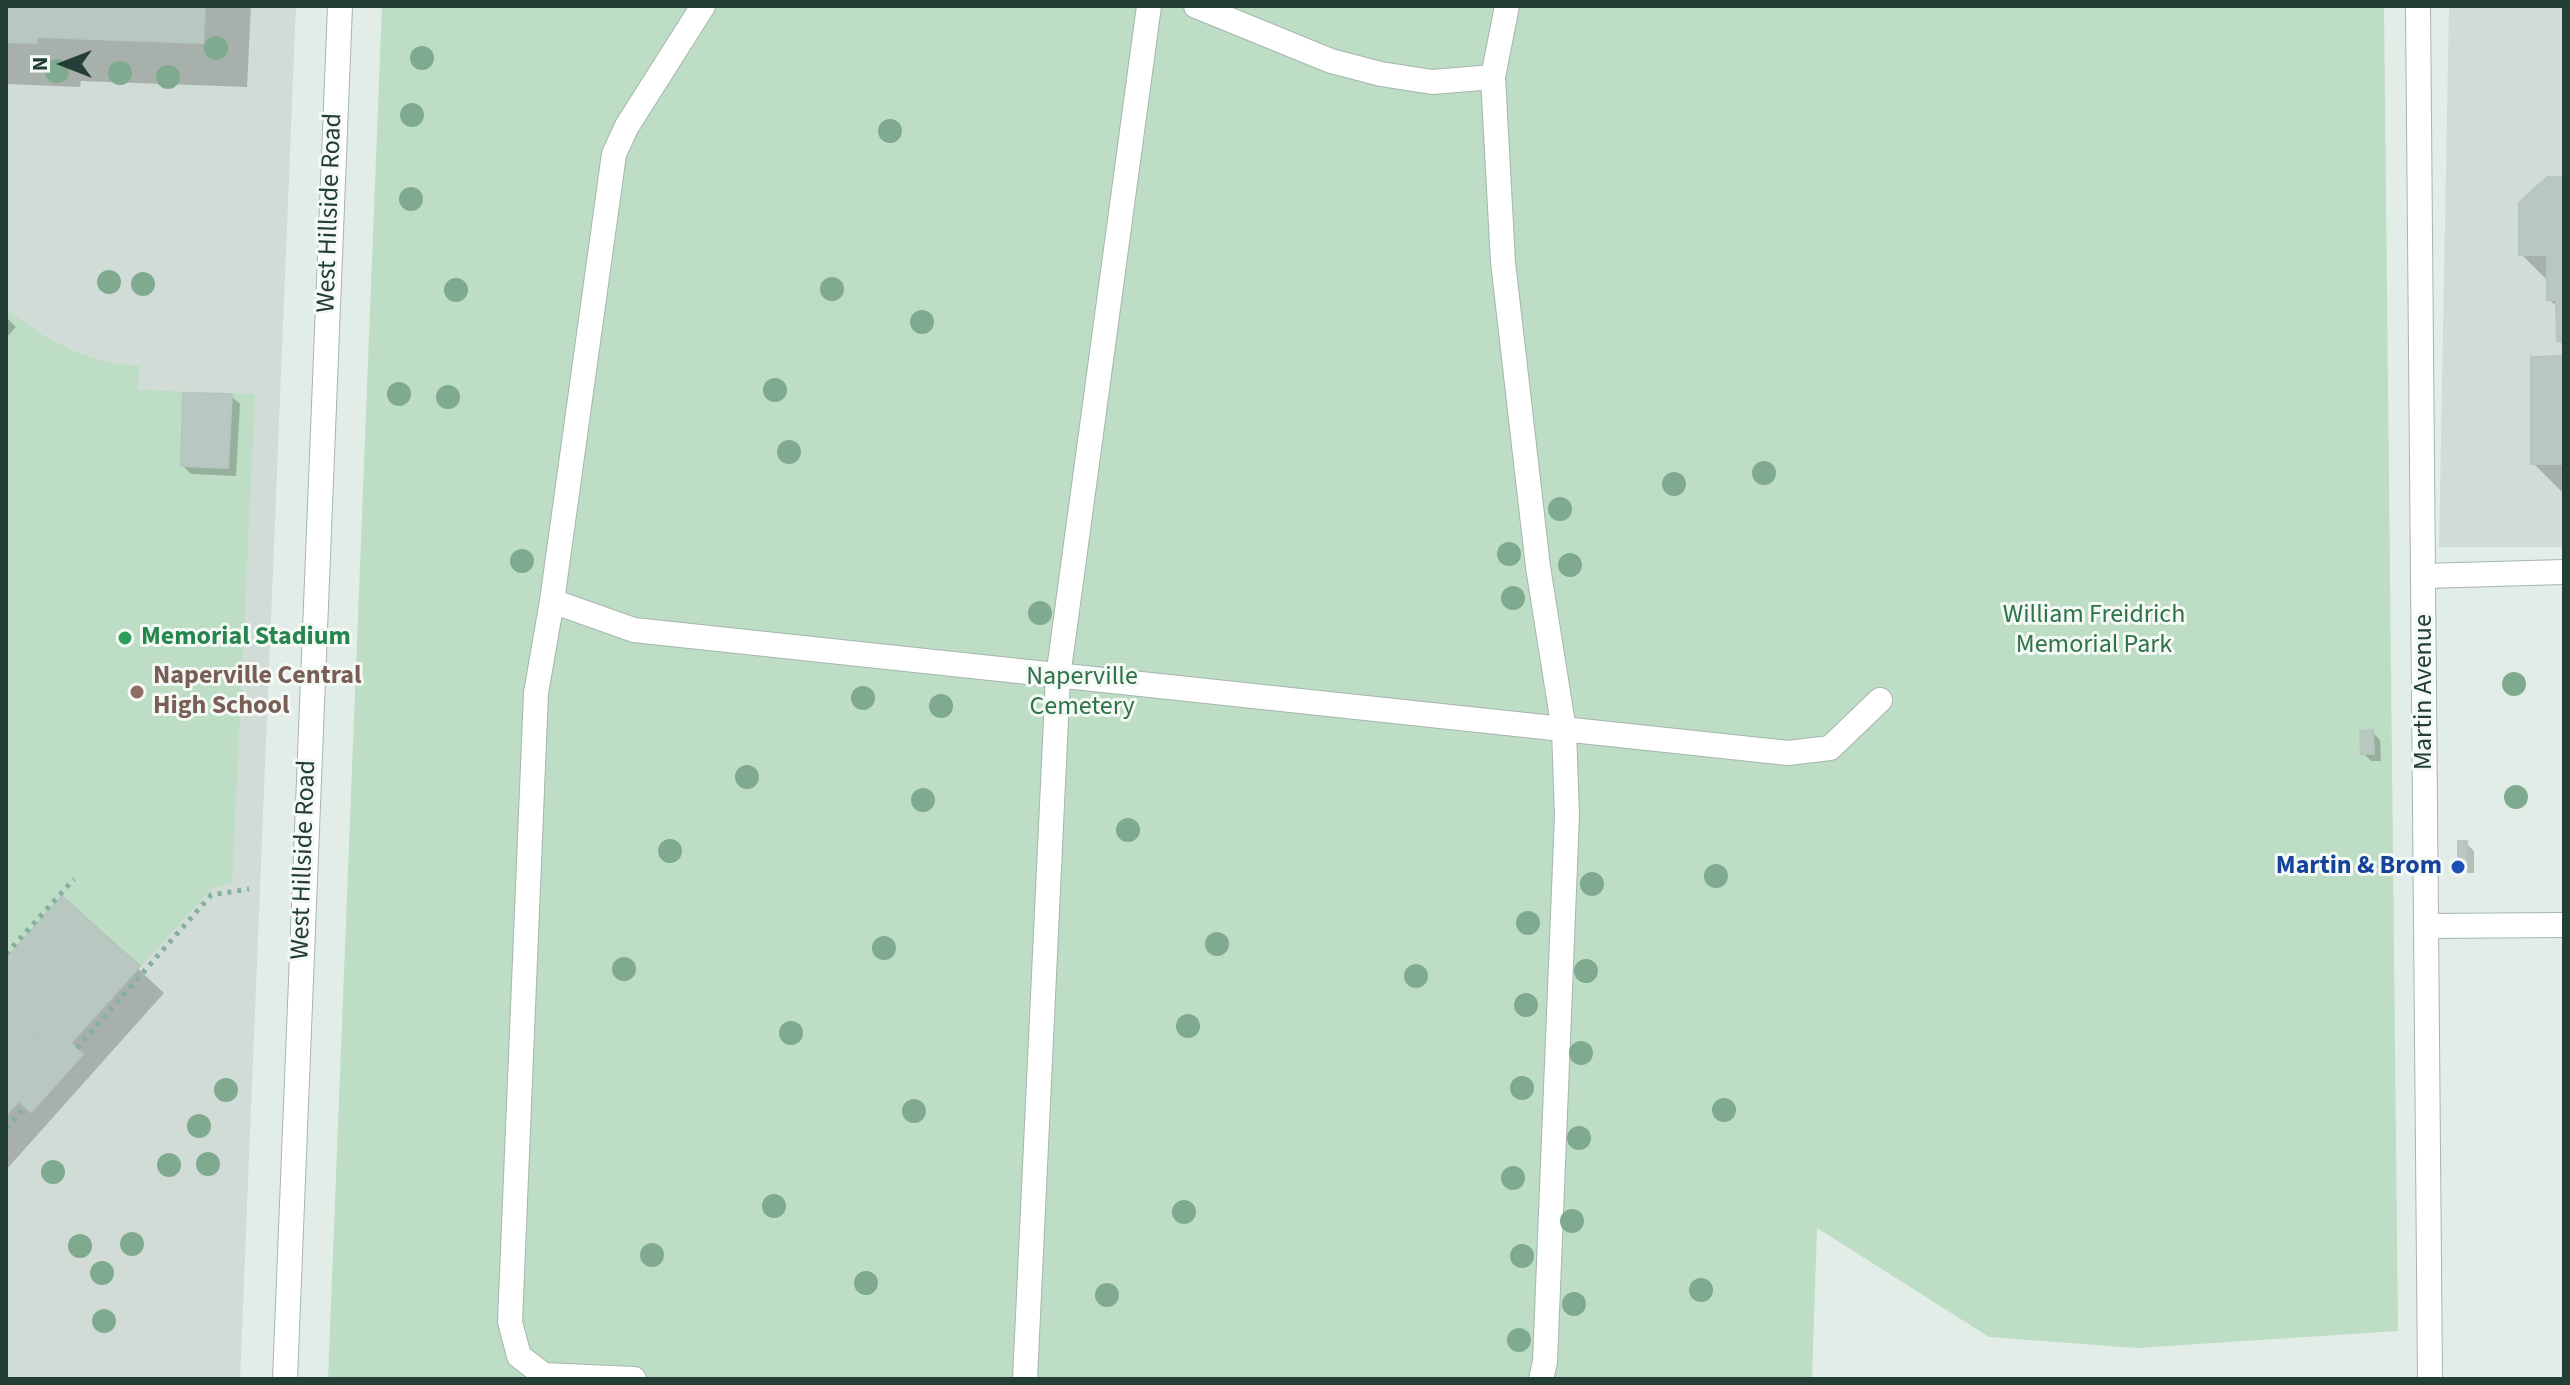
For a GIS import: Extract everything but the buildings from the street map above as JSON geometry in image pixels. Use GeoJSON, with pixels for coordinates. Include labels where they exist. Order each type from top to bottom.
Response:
{"type":"FeatureCollection","features":[{"type":"Feature","properties":{"kind":"street","name":"West Hillside Road"},"geometry":{"type":"LineString","coordinates":[[285,1379],[340,6]]}},
{"type":"Feature","properties":{"kind":"street"},"geometry":{"type":"LineString","coordinates":[[634,1379],[544,1375],[519,1356],[510,1322],[536,693],[552,601],[614,154],[627,126],[703,6]]}},
{"type":"Feature","properties":{"kind":"street"},"geometry":{"type":"LineString","coordinates":[[1025,1379],[1058,677],[1149,6]]}},
{"type":"Feature","properties":{"kind":"street"},"geometry":{"type":"LineString","coordinates":[[1196,6],[1331,61],[1381,74],[1432,82],[1493,77]]}},
{"type":"Feature","properties":{"kind":"street"},"geometry":{"type":"LineString","coordinates":[[1507,6],[1493,77],[1503,262],[1538,567],[1564,730],[1567,815],[1545,1362],[1541,1379]]}},
{"type":"Feature","properties":{"kind":"street","name":"Martin Avenue"},"geometry":{"type":"LineString","coordinates":[[2418,6],[2430,1379]]}},
{"type":"Feature","properties":{"kind":"street"},"geometry":{"type":"LineString","coordinates":[[2424,576],[2564,572]]}},
{"type":"Feature","properties":{"kind":"street"},"geometry":{"type":"LineString","coordinates":[[552,601],[634,630],[1788,753],[1830,748],[1880,700]]}},
{"type":"Feature","properties":{"kind":"street"},"geometry":{"type":"LineString","coordinates":[[2427,926],[2564,925]]}},
{"type":"Feature","properties":{"kind":"path"},"geometry":{"type":"LineString","coordinates":[[6,954],[74,879]]}},
{"type":"Feature","properties":{"kind":"path"},"geometry":{"type":"LineString","coordinates":[[77,1048],[211,895],[249,889]]}},
{"type":"Feature","properties":{"kind":"path"},"geometry":{"type":"LineString","coordinates":[[6,1128],[25,1107]]}},
{"type":"Feature","properties":{"kind":"shaded area","name":"Naperville Central High School"},"geometry":{"type":"Polygon","coordinates":[[[6,6],[296,6],[240,1379],[6,1379],[6,6]]]}},
{"type":"Feature","properties":{"kind":"shaded area"},"geometry":{"type":"Polygon","coordinates":[[[2449,6],[2564,6],[2564,547],[2439,547],[2449,6]]]}},
{"type":"Feature","properties":{"kind":"green space","name":"Naperville Cemetery"},"geometry":{"type":"Polygon","coordinates":[[[382,6],[2384,6],[2398,1331],[2137,1348],[1989,1337],[1817,1228],[1812,1379],[328,1379],[382,6]]]}},
{"type":"Feature","properties":{"kind":"green space","name":"Memorial Stadium"},"geometry":{"type":"Polygon","coordinates":[[[6,309],[47,338],[78,353],[110,363],[139,366],[138,390],[255,394],[232,882],[211,889],[6,1115],[6,309]]]}},
{"type":"Feature","properties":{"kind":"place","name":"Memorial Stadium"},"geometry":{"type":"Point","coordinates":[125,638]}},
{"type":"Feature","properties":{"kind":"place","name":"Naperville Central High School"},"geometry":{"type":"Point","coordinates":[137,692]}},
{"type":"Feature","properties":{"kind":"place","name":"Martin & Brom"},"geometry":{"type":"Point","coordinates":[2458,867]}},
{"type":"Feature","properties":{"kind":"park label","name":"William Freidrich Memorial Park"},"geometry":{"type":"Point","coordinates":[2094,631]}}]}
